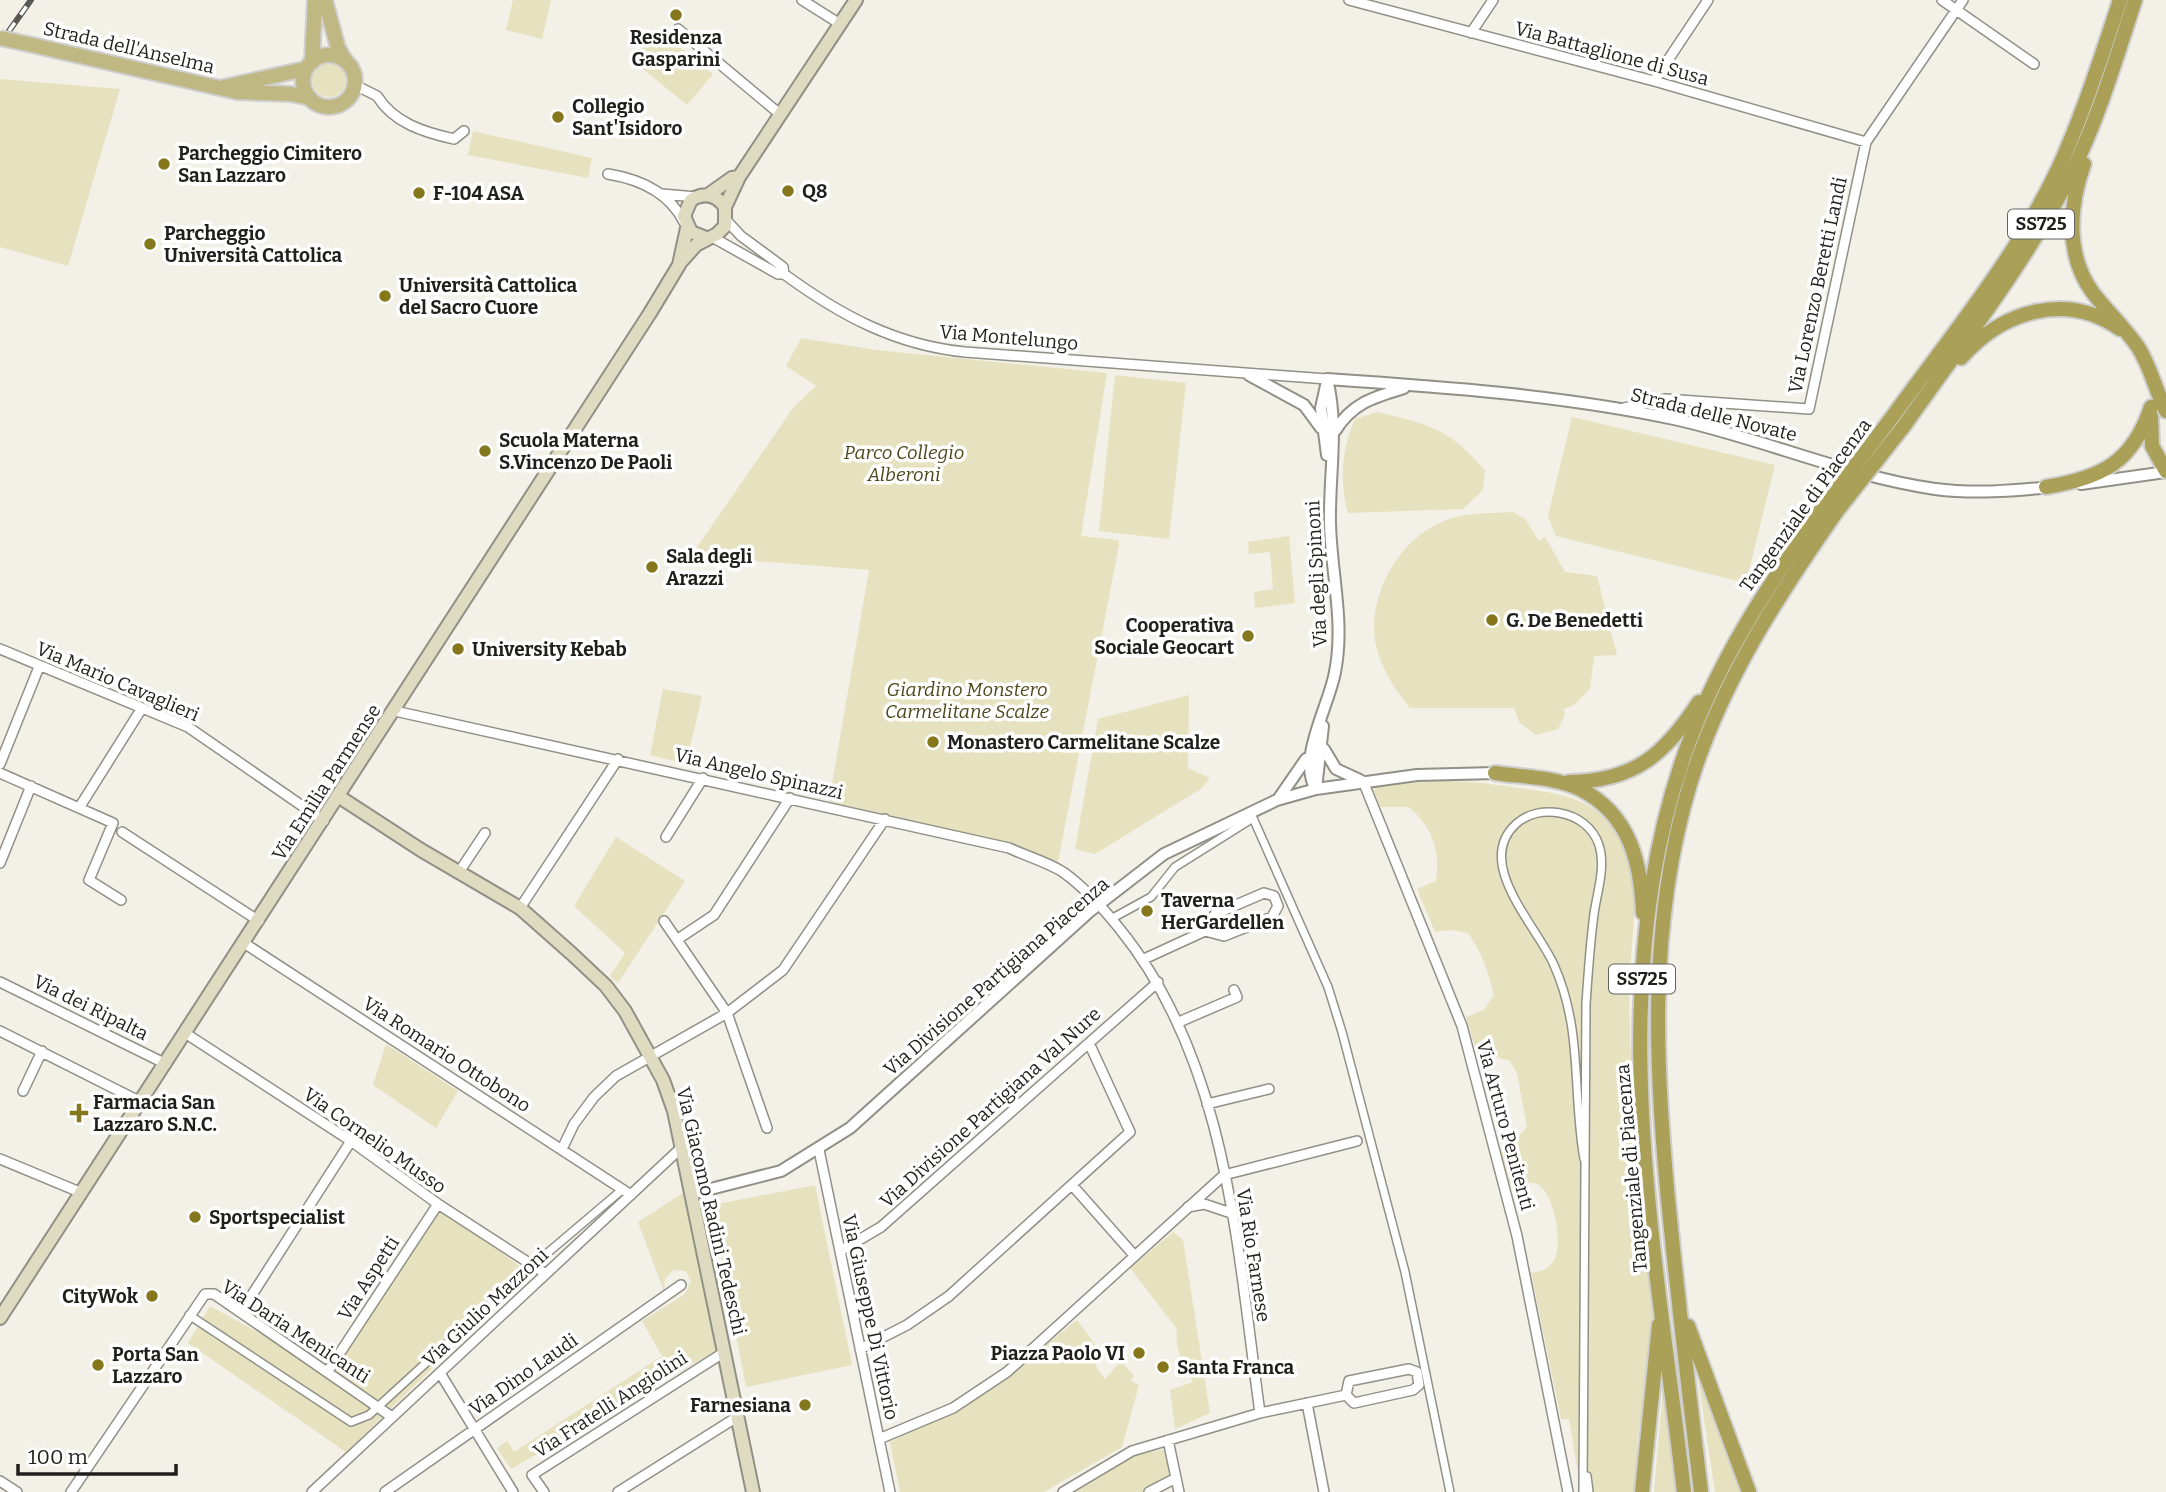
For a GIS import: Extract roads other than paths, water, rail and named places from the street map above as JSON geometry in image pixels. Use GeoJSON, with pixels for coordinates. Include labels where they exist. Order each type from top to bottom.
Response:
{"type":"FeatureCollection","features":[{"type":"Feature","properties":{"kind":"highway","name":"Tangenziale di Piacenza"},"geometry":{"type":"LineString","coordinates":[[1701,1492],[1678,1298],[1660,1108],[1656,1022],[1659,946],[1675,841],[1706,737],[1735,670],[1831,509],[1893,416],[2005,261],[2057,171],[2091,89],[2120,0]]}},
{"type":"Feature","properties":{"kind":"highway","name":"Tangenziale di Piacenza"},"geometry":{"type":"LineString","coordinates":[[1684,1492],[1642,1114],[1640,1023],[1644,947],[1660,840],[1674,785],[1692,733],[1723,666],[1762,593],[1904,426],[2030,243],[2070,175],[2109,79],[2135,0]]}},
{"type":"Feature","properties":{"kind":"highway"},"geometry":{"type":"LineString","coordinates":[[2109,79],[2079,177],[2071,231],[2079,267],[2092,291],[2131,337],[2147,363],[2166,411]]}},
{"type":"Feature","properties":{"kind":"highway"},"geometry":{"type":"LineString","coordinates":[[1904,426],[1972,346],[1998,324],[2016,316],[2047,309],[2078,310],[2111,323],[2131,337]]}},
{"type":"Feature","properties":{"kind":"highway"},"geometry":{"type":"LineString","coordinates":[[2147,363],[2152,446],[2166,471]]}},
{"type":"Feature","properties":{"kind":"highway"},"geometry":{"type":"LineString","coordinates":[[2046,487],[2074,482],[2107,470],[2130,450],[2151,407]]}},
{"type":"Feature","properties":{"kind":"highway"},"geometry":{"type":"LineString","coordinates":[[1495,774],[1557,782],[1595,782],[1624,775],[1655,757],[1674,738],[1723,666]]}},
{"type":"Feature","properties":{"kind":"highway"},"geometry":{"type":"LineString","coordinates":[[1557,782],[1581,789],[1605,807],[1622,827],[1636,853],[1642,888],[1644,947]]}},
{"type":"Feature","properties":{"kind":"highway"},"geometry":{"type":"LineString","coordinates":[[1678,1298],[1749,1492]]}},
{"type":"Feature","properties":{"kind":"highway"},"geometry":{"type":"LineString","coordinates":[[1642,1492],[1661,1299]]}},
{"type":"Feature","properties":{"kind":"main road"},"geometry":{"type":"LineString","coordinates":[[315,0],[308,65],[303,79],[310,99],[322,106],[338,106],[347,100],[355,85],[351,67],[335,39],[325,0]]}},
{"type":"Feature","properties":{"kind":"main road"},"geometry":{"type":"LineString","coordinates":[[725,207],[739,177],[856,0]]}},
{"type":"Feature","properties":{"kind":"main road","name":"Strada dell'Anselma"},"geometry":{"type":"LineString","coordinates":[[0,38],[253,94],[291,94],[310,99]]}},
{"type":"Feature","properties":{"kind":"main road"},"geometry":{"type":"LineString","coordinates":[[308,65],[327,55],[345,60]]}},
{"type":"Feature","properties":{"kind":"main road","name":"Strada dell'Anselma"},"geometry":{"type":"LineString","coordinates":[[223,88],[308,65]]}},
{"type":"Feature","properties":{"kind":"main road"},"geometry":{"type":"LineString","coordinates":[[702,196],[732,178],[739,177]]}},
{"type":"Feature","properties":{"kind":"main road"},"geometry":{"type":"LineString","coordinates":[[702,196],[718,199],[725,207],[727,221]]}},
{"type":"Feature","properties":{"kind":"main road","name":"Via Emilia Parmense"},"geometry":{"type":"LineString","coordinates":[[679,265],[686,225],[685,210],[702,196]]}},
{"type":"Feature","properties":{"kind":"main road","name":"Via Emilia Parmense"},"geometry":{"type":"LineString","coordinates":[[0,1318],[4,1302],[82,1193],[166,1064],[679,265],[709,238],[722,231],[727,221]]}},
{"type":"Feature","properties":{"kind":"main road"},"geometry":{"type":"LineString","coordinates":[[686,225],[695,236],[709,238]]}},
{"type":"Feature","properties":{"kind":"main road","name":"Via Giacomo Radini Tedeschi"},"geometry":{"type":"LineString","coordinates":[[338,796],[520,908],[606,986],[625,1011],[668,1094],[682,1147],[753,1492]]}},
{"type":"Feature","properties":{"kind":"street"},"geometry":{"type":"LineString","coordinates":[[802,0],[840,24]]}},
{"type":"Feature","properties":{"kind":"street","name":"Via Battaglione di Susa"},"geometry":{"type":"LineString","coordinates":[[1349,0],[1654,81],[1866,142]]}},
{"type":"Feature","properties":{"kind":"street"},"geometry":{"type":"LineString","coordinates":[[1471,33],[1493,0]]}},
{"type":"Feature","properties":{"kind":"street"},"geometry":{"type":"LineString","coordinates":[[1654,81],[1708,0]]}},
{"type":"Feature","properties":{"kind":"street"},"geometry":{"type":"LineString","coordinates":[[1942,0],[2034,64]]}},
{"type":"Feature","properties":{"kind":"street","name":"Via Lorenzo Beretti Landi"},"geometry":{"type":"LineString","coordinates":[[1623,408],[1665,399],[1809,409],[1866,142],[1963,0]]}},
{"type":"Feature","properties":{"kind":"street"},"geometry":{"type":"LineString","coordinates":[[678,29],[780,115]]}},
{"type":"Feature","properties":{"kind":"street"},"geometry":{"type":"LineString","coordinates":[[355,85],[377,96],[382,108],[422,132],[454,139],[464,131]]}},
{"type":"Feature","properties":{"kind":"street"},"geometry":{"type":"LineString","coordinates":[[608,174],[630,178],[662,194],[702,196]]}},
{"type":"Feature","properties":{"kind":"street"},"geometry":{"type":"LineString","coordinates":[[662,194],[686,225]]}},
{"type":"Feature","properties":{"kind":"street","name":"Via Montelungo"},"geometry":{"type":"LineString","coordinates":[[727,221],[741,236],[783,267],[784,274]]}},
{"type":"Feature","properties":{"kind":"street","name":"Via Montelungo"},"geometry":{"type":"LineString","coordinates":[[709,238],[778,274],[784,274],[869,327],[914,344],[954,351],[1249,375]]}},
{"type":"Feature","properties":{"kind":"street"},"geometry":{"type":"LineString","coordinates":[[1249,375],[1304,405],[1321,428]]}},
{"type":"Feature","properties":{"kind":"street","name":"Strada delle Novate"},"geometry":{"type":"LineString","coordinates":[[1249,375],[1413,385],[1623,408],[1690,423],[1933,488],[1995,492],[2166,471]]}},
{"type":"Feature","properties":{"kind":"street","name":"Via degli Spinoni"},"geometry":{"type":"LineString","coordinates":[[1327,379],[1322,397],[1321,428],[1329,468]]}},
{"type":"Feature","properties":{"kind":"street","name":"Via degli Spinoni"},"geometry":{"type":"LineString","coordinates":[[1278,800],[1288,789],[1309,754],[1323,719],[1339,645],[1330,526],[1329,468],[1335,430],[1327,379]]}},
{"type":"Feature","properties":{"kind":"street"},"geometry":{"type":"LineString","coordinates":[[1335,430],[1345,415],[1365,400],[1413,385]]}},
{"type":"Feature","properties":{"kind":"street","name":"Via Mario Cavaglieri"},"geometry":{"type":"LineString","coordinates":[[0,649],[142,708],[208,739],[324,821]]}},
{"type":"Feature","properties":{"kind":"street"},"geometry":{"type":"LineString","coordinates":[[0,764],[39,667]]}},
{"type":"Feature","properties":{"kind":"street"},"geometry":{"type":"LineString","coordinates":[[79,808],[142,708]]}},
{"type":"Feature","properties":{"kind":"street","name":"Via Angelo Spinazzi"},"geometry":{"type":"LineString","coordinates":[[395,711],[1009,848],[1062,872],[1099,905]]}},
{"type":"Feature","properties":{"kind":"street","name":"Via degli Spinoni"},"geometry":{"type":"LineString","coordinates":[[1316,789],[1323,719]]}},
{"type":"Feature","properties":{"kind":"street"},"geometry":{"type":"LineString","coordinates":[[1322,743],[1327,758],[1336,769],[1363,781]]}},
{"type":"Feature","properties":{"kind":"street"},"geometry":{"type":"LineString","coordinates":[[1309,754],[1308,771],[1316,789]]}},
{"type":"Feature","properties":{"kind":"street"},"geometry":{"type":"LineString","coordinates":[[520,908],[618,760]]}},
{"type":"Feature","properties":{"kind":"street"},"geometry":{"type":"LineString","coordinates":[[0,773],[113,823],[89,880],[121,900]]}},
{"type":"Feature","properties":{"kind":"street","name":"Via Divisione Partigiana Piacenza"},"geometry":{"type":"LineString","coordinates":[[691,1194],[781,1171],[850,1128],[1099,905],[1164,854],[1278,800],[1316,789],[1417,775],[1495,774]]}},
{"type":"Feature","properties":{"kind":"street"},"geometry":{"type":"LineString","coordinates":[[666,836],[703,778]]}},
{"type":"Feature","properties":{"kind":"street","name":"Via Arturo Penitenti"},"geometry":{"type":"LineString","coordinates":[[1363,781],[1462,1026],[1517,1236],[1567,1492]]}},
{"type":"Feature","properties":{"kind":"street"},"geometry":{"type":"LineString","coordinates":[[0,863],[30,786]]}},
{"type":"Feature","properties":{"kind":"street"},"geometry":{"type":"LineString","coordinates":[[678,939],[714,915],[790,798]]}},
{"type":"Feature","properties":{"kind":"street"},"geometry":{"type":"LineString","coordinates":[[1583,1492],[1584,1159],[1589,957],[1601,870],[1599,845],[1589,827],[1572,815],[1550,811],[1532,814],[1515,824],[1504,839],[1499,858],[1504,878],[1541,938],[1566,995],[1577,1055],[1578,1123],[1584,1159]]}},
{"type":"Feature","properties":{"kind":"street"},"geometry":{"type":"LineString","coordinates":[[1111,919],[1151,897],[1175,867],[1253,818],[1328,988],[1342,1032],[1405,1272],[1450,1492]]}},
{"type":"Feature","properties":{"kind":"street"},"geometry":{"type":"LineString","coordinates":[[562,1149],[574,1124],[594,1097],[616,1076],[727,1013],[783,970],[885,820]]}},
{"type":"Feature","properties":{"kind":"street"},"geometry":{"type":"LineString","coordinates":[[121,832],[259,921]]}},
{"type":"Feature","properties":{"kind":"street"},"geometry":{"type":"LineString","coordinates":[[459,872],[485,833]]}},
{"type":"Feature","properties":{"kind":"street"},"geometry":{"type":"LineString","coordinates":[[1144,959],[1205,932],[1224,936],[1272,916],[1278,906],[1274,896],[1264,893],[1215,914],[1205,932]]}},
{"type":"Feature","properties":{"kind":"street","name":"Via Rio Farnese"},"geometry":{"type":"LineString","coordinates":[[1099,905],[1144,959],[1158,982],[1179,1022],[1207,1104],[1231,1213],[1260,1413]]}},
{"type":"Feature","properties":{"kind":"street"},"geometry":{"type":"LineString","coordinates":[[664,921],[727,1013],[767,1128]]}},
{"type":"Feature","properties":{"kind":"street","name":"Via Romario Ottobono"},"geometry":{"type":"LineString","coordinates":[[244,943],[627,1192]]}},
{"type":"Feature","properties":{"kind":"street","name":"Via dei Ripalta"},"geometry":{"type":"LineString","coordinates":[[0,982],[166,1064]]}},
{"type":"Feature","properties":{"kind":"street","name":"Via Divisione Partigiana Val Nure"},"geometry":{"type":"LineString","coordinates":[[840,1251],[881,1227],[1158,982]]}},
{"type":"Feature","properties":{"kind":"street"},"geometry":{"type":"LineString","coordinates":[[1179,1022],[1237,997],[1234,990]]}},
{"type":"Feature","properties":{"kind":"street"},"geometry":{"type":"LineString","coordinates":[[0,1031],[141,1102]]}},
{"type":"Feature","properties":{"kind":"street","name":"Via Cornelio Musso"},"geometry":{"type":"LineString","coordinates":[[185,1033],[351,1141],[438,1204],[546,1274]]}},
{"type":"Feature","properties":{"kind":"street"},"geometry":{"type":"LineString","coordinates":[[860,1349],[906,1325],[948,1296],[1130,1132],[1089,1043]]}},
{"type":"Feature","properties":{"kind":"street"},"geometry":{"type":"LineString","coordinates":[[23,1091],[42,1051]]}},
{"type":"Feature","properties":{"kind":"street"},"geometry":{"type":"LineString","coordinates":[[1207,1104],[1269,1090]]}},
{"type":"Feature","properties":{"kind":"street"},"geometry":{"type":"LineString","coordinates":[[241,1312],[351,1141]]}},
{"type":"Feature","properties":{"kind":"street"},"geometry":{"type":"LineString","coordinates":[[879,1439],[953,1408],[1007,1372],[1133,1254],[1224,1175],[1357,1141]]}},
{"type":"Feature","properties":{"kind":"street","name":"Via Giulio Mazzoni"},"geometry":{"type":"LineString","coordinates":[[312,1492],[546,1274],[627,1192],[682,1147]]}},
{"type":"Feature","properties":{"kind":"street","name":"Via Giuseppe Di Vittorio"},"geometry":{"type":"LineString","coordinates":[[818,1150],[890,1492]]}},
{"type":"Feature","properties":{"kind":"street"},"geometry":{"type":"LineString","coordinates":[[0,1159],[82,1193]]}},
{"type":"Feature","properties":{"kind":"street"},"geometry":{"type":"LineString","coordinates":[[1072,1185],[1133,1254]]}},
{"type":"Feature","properties":{"kind":"street"},"geometry":{"type":"LineString","coordinates":[[189,1315],[351,1422],[369,1415],[532,1265],[627,1192]]}},
{"type":"Feature","properties":{"kind":"street","name":"Via Aspetti"},"geometry":{"type":"LineString","coordinates":[[328,1371],[438,1204]]}},
{"type":"Feature","properties":{"kind":"street"},"geometry":{"type":"LineString","coordinates":[[1187,1207],[1204,1204],[1231,1213]]}},
{"type":"Feature","properties":{"kind":"street","name":"Via Dino Laudi"},"geometry":{"type":"LineString","coordinates":[[385,1492],[681,1284]]}},
{"type":"Feature","properties":{"kind":"street","name":"Via Daria Menicanti"},"geometry":{"type":"LineString","coordinates":[[71,1492],[201,1296],[211,1293],[392,1417]]}},
{"type":"Feature","properties":{"kind":"street","name":"Via Fratelli Angiolini"},"geometry":{"type":"LineString","coordinates":[[544,1492],[532,1475],[723,1353]]}},
{"type":"Feature","properties":{"kind":"street"},"geometry":{"type":"LineString","coordinates":[[1409,1368],[1416,1372],[1419,1385],[1413,1390],[1354,1402],[1346,1395],[1349,1381],[1409,1368]]}},
{"type":"Feature","properties":{"kind":"street"},"geometry":{"type":"LineString","coordinates":[[440,1373],[513,1492]]}},
{"type":"Feature","properties":{"kind":"street"},"geometry":{"type":"LineString","coordinates":[[1063,1492],[1132,1451],[1260,1413],[1346,1395]]}},
{"type":"Feature","properties":{"kind":"street"},"geometry":{"type":"LineString","coordinates":[[1307,1403],[1324,1492]]}},
{"type":"Feature","properties":{"kind":"street"},"geometry":{"type":"LineString","coordinates":[[618,1492],[737,1417]]}},
{"type":"Feature","properties":{"kind":"street"},"geometry":{"type":"LineString","coordinates":[[1583,1433],[1589,1492]]}},
{"type":"Feature","properties":{"kind":"street"},"geometry":{"type":"LineString","coordinates":[[1168,1440],[1179,1492]]}},
{"type":"Feature","properties":{"kind":"street"},"geometry":{"type":"LineString","coordinates":[[1149,1492],[1176,1478]]}},
{"type":"Feature","properties":{"kind":"street"},"geometry":{"type":"LineString","coordinates":[[0,1480],[17,1492]]}},
{"type":"Feature","properties":{"kind":"railway"},"geometry":{"type":"LineString","coordinates":[[9,31],[31,0]]}},
{"type":"Feature","properties":{"kind":"place","name":"Residenza Gasparini"},"geometry":{"type":"Point","coordinates":[676,15]}},
{"type":"Feature","properties":{"kind":"place","name":"Collegio Sant'Isidoro"},"geometry":{"type":"Point","coordinates":[558,117]}},
{"type":"Feature","properties":{"kind":"place","name":"Parcheggio Cimitero San Lazzaro"},"geometry":{"type":"Point","coordinates":[164,164]}},
{"type":"Feature","properties":{"kind":"place","name":"Q8"},"geometry":{"type":"Point","coordinates":[788,191]}},
{"type":"Feature","properties":{"kind":"place","name":"F-104 ASA"},"geometry":{"type":"Point","coordinates":[419,193]}},
{"type":"Feature","properties":{"kind":"place","name":"Parcheggio Università Cattolica"},"geometry":{"type":"Point","coordinates":[150,244]}},
{"type":"Feature","properties":{"kind":"place","name":"Università Cattolica del Sacro Cuore"},"geometry":{"type":"Point","coordinates":[385,296]}},
{"type":"Feature","properties":{"kind":"place","name":"Scuola Materna S.Vincenzo De Paoli"},"geometry":{"type":"Point","coordinates":[485,451]}},
{"type":"Feature","properties":{"kind":"place","name":"Sala degli Arazzi"},"geometry":{"type":"Point","coordinates":[652,567]}},
{"type":"Feature","properties":{"kind":"place","name":"G. De Benedetti"},"geometry":{"type":"Point","coordinates":[1492,620]}},
{"type":"Feature","properties":{"kind":"place","name":"Cooperativa Sociale Geocart"},"geometry":{"type":"Point","coordinates":[1248,636]}},
{"type":"Feature","properties":{"kind":"place","name":"University Kebab"},"geometry":{"type":"Point","coordinates":[458,649]}},
{"type":"Feature","properties":{"kind":"place","name":"Monastero Carmelitane Scalze"},"geometry":{"type":"Point","coordinates":[933,742]}},
{"type":"Feature","properties":{"kind":"place","name":"Taverna HerGardellen"},"geometry":{"type":"Point","coordinates":[1147,911]}},
{"type":"Feature","properties":{"kind":"place","name":"Farmacia San Lazzaro S.N.C."},"geometry":{"type":"Point","coordinates":[79,1113]}},
{"type":"Feature","properties":{"kind":"place","name":"Sportspecialist"},"geometry":{"type":"Point","coordinates":[195,1217]}},
{"type":"Feature","properties":{"kind":"place","name":"CityWok"},"geometry":{"type":"Point","coordinates":[152,1296]}},
{"type":"Feature","properties":{"kind":"place","name":"Piazza Paolo VI"},"geometry":{"type":"Point","coordinates":[1139,1353]}},
{"type":"Feature","properties":{"kind":"place","name":"Porta San Lazzaro"},"geometry":{"type":"Point","coordinates":[98,1365]}},
{"type":"Feature","properties":{"kind":"place","name":"Santa Franca"},"geometry":{"type":"Point","coordinates":[1163,1367]}},
{"type":"Feature","properties":{"kind":"place","name":"Farnesiana"},"geometry":{"type":"Point","coordinates":[805,1405]}},
{"type":"Feature","properties":{"kind":"park label","name":"Parco Collegio Alberoni"},"geometry":{"type":"Point","coordinates":[904,463]}},
{"type":"Feature","properties":{"kind":"park label","name":"Giardino Monstero Carmelitane Scalze"},"geometry":{"type":"Point","coordinates":[967,700]}}]}
